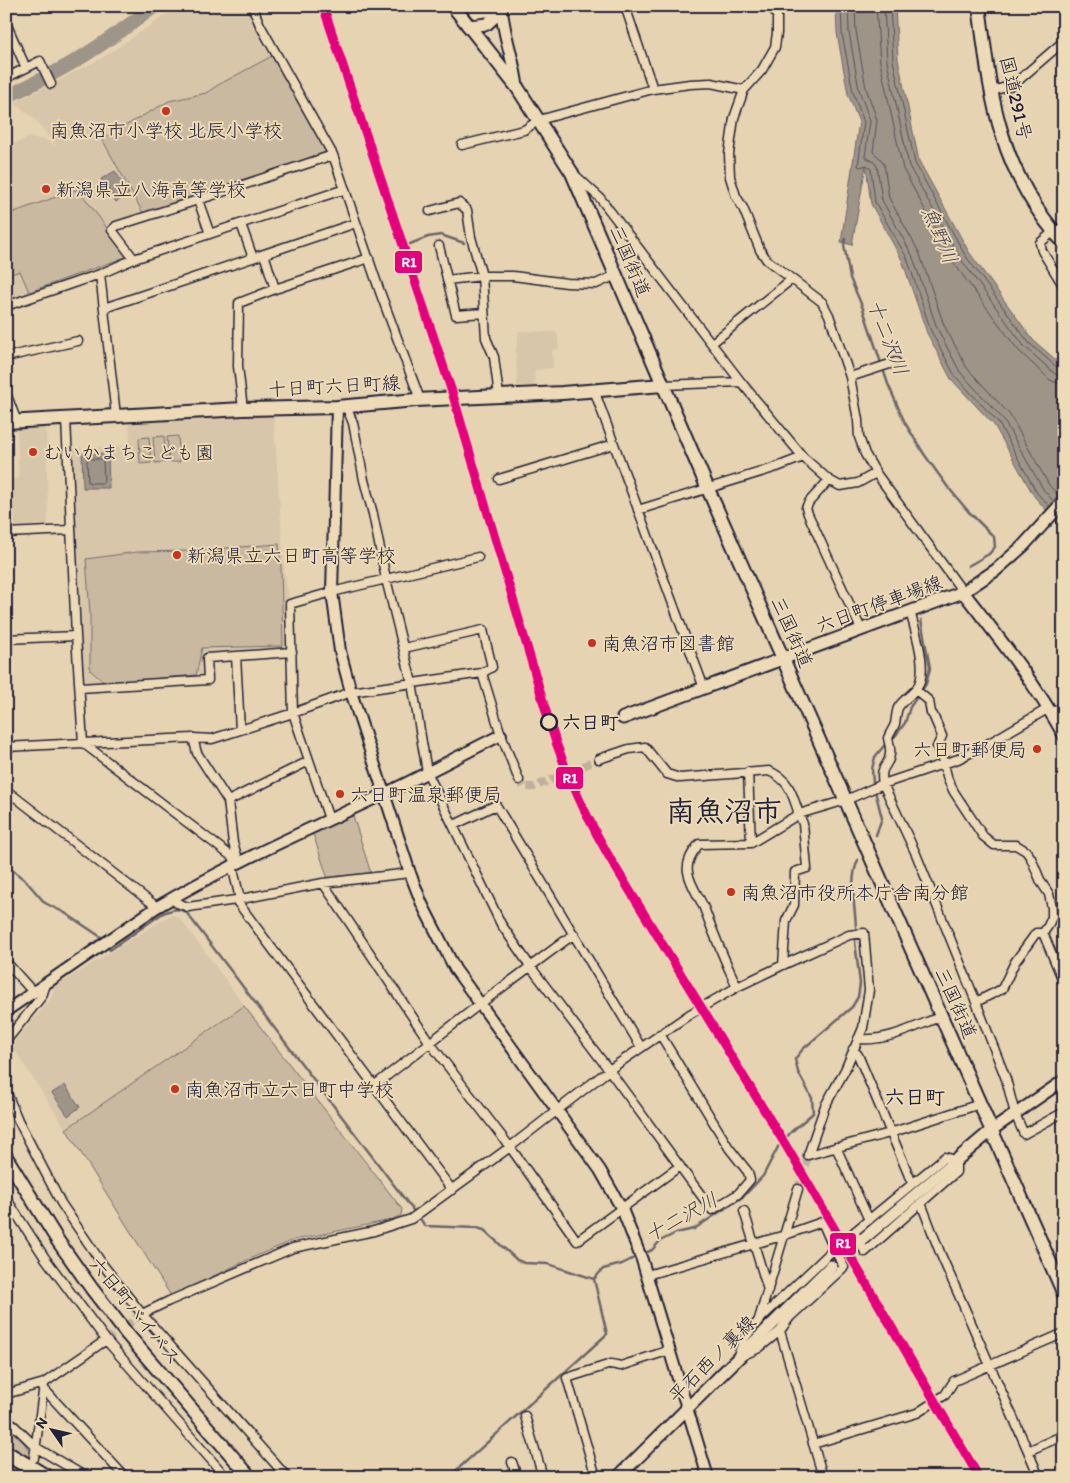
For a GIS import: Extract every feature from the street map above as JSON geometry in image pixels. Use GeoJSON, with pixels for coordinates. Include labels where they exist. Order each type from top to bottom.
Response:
{"type":"FeatureCollection","features":[{"type":"Feature","properties":{"kind":"highway"},"geometry":{"type":"LineString","coordinates":[[6,1453],[46,1477]]}},
{"type":"Feature","properties":{"kind":"highway"},"geometry":{"type":"LineString","coordinates":[[6,1472],[15,1477]]}},
{"type":"Feature","properties":{"kind":"main road","name":"三国街道"},"geometry":{"type":"LineString","coordinates":[[453,6],[516,87],[572,173],[708,489],[1064,1294]]}},
{"type":"Feature","properties":{"kind":"main road","name":"国道291号"},"geometry":{"type":"LineString","coordinates":[[979,6],[992,91],[1002,135],[1020,180],[1036,207],[1059,229],[1064,243]]}},
{"type":"Feature","properties":{"kind":"main road"},"geometry":{"type":"LineString","coordinates":[[468,26],[487,24],[499,8]]}},
{"type":"Feature","properties":{"kind":"main road"},"geometry":{"type":"LineString","coordinates":[[499,8],[515,71],[516,87]]}},
{"type":"Feature","properties":{"kind":"main road","name":"十日町六日町線"},"geometry":{"type":"LineString","coordinates":[[11,422],[243,409],[341,406],[663,385]]}},
{"type":"Feature","properties":{"kind":"main road","name":"六日町停車場線"},"geometry":{"type":"LineString","coordinates":[[623,718],[963,592],[996,570],[1028,541],[1064,501]]}},
{"type":"Feature","properties":{"kind":"main road"},"geometry":{"type":"LineString","coordinates":[[963,592],[1015,658],[1064,734]]}},
{"type":"Feature","properties":{"kind":"main road"},"geometry":{"type":"LineString","coordinates":[[863,1239],[992,1130]]}},
{"type":"Feature","properties":{"kind":"main road","name":"六日町バイパス"},"geometry":{"type":"LineString","coordinates":[[6,1157],[58,1241],[92,1289],[127,1334],[250,1477]]}},
{"type":"Feature","properties":{"kind":"main road","name":"平石西ノ裏線"},"geometry":{"type":"LineString","coordinates":[[618,1477],[831,1266]]}},
{"type":"Feature","properties":{"kind":"street"},"geometry":{"type":"LineString","coordinates":[[252,6],[260,25],[333,155],[418,394],[416,400]]}},
{"type":"Feature","properties":{"kind":"street"},"geometry":{"type":"LineString","coordinates":[[469,6],[475,14],[499,8]]}},
{"type":"Feature","properties":{"kind":"street"},"geometry":{"type":"LineString","coordinates":[[625,6],[653,89]]}},
{"type":"Feature","properties":{"kind":"street"},"geometry":{"type":"LineString","coordinates":[[771,6],[777,16],[778,33],[776,47],[762,70],[744,90],[731,133],[728,154],[730,177],[736,196],[743,208],[760,250],[767,260],[822,302],[829,315],[850,377],[858,420],[859,437],[865,454],[876,473],[963,592]]}},
{"type":"Feature","properties":{"kind":"street"},"geometry":{"type":"LineString","coordinates":[[6,23],[26,68]]}},
{"type":"Feature","properties":{"kind":"street"},"geometry":{"type":"LineString","coordinates":[[992,91],[1013,85],[1064,41]]}},
{"type":"Feature","properties":{"kind":"street"},"geometry":{"type":"LineString","coordinates":[[6,78],[40,61],[50,83]]}},
{"type":"Feature","properties":{"kind":"street"},"geometry":{"type":"LineString","coordinates":[[462,145],[524,130],[539,120],[653,89],[711,83],[744,90]]}},
{"type":"Feature","properties":{"kind":"street"},"geometry":{"type":"LineString","coordinates":[[134,259],[112,230],[116,226],[333,155]]}},
{"type":"Feature","properties":{"kind":"street"},"geometry":{"type":"LineString","coordinates":[[572,173],[600,198],[741,382],[802,457],[829,480],[840,486],[858,483],[876,473]]}},
{"type":"Feature","properties":{"kind":"street"},"geometry":{"type":"LineString","coordinates":[[6,306],[100,274],[134,259],[345,189]]}},
{"type":"Feature","properties":{"kind":"street"},"geometry":{"type":"LineString","coordinates":[[198,200],[210,234]]}},
{"type":"Feature","properties":{"kind":"street"},"geometry":{"type":"LineString","coordinates":[[430,211],[459,202],[467,210],[471,237],[482,276],[486,338],[494,357],[499,396]]}},
{"type":"Feature","properties":{"kind":"street"},"geometry":{"type":"LineString","coordinates":[[104,308],[356,223]]}},
{"type":"Feature","properties":{"kind":"street"},"geometry":{"type":"LineString","coordinates":[[241,224],[253,258]]}},
{"type":"Feature","properties":{"kind":"street"},"geometry":{"type":"LineString","coordinates":[[1059,229],[1040,243],[1042,251],[1064,286]]}},
{"type":"Feature","properties":{"kind":"street"},"geometry":{"type":"LineString","coordinates":[[438,246],[456,315],[484,313]]}},
{"type":"Feature","properties":{"kind":"street"},"geometry":{"type":"LineString","coordinates":[[264,254],[275,289]]}},
{"type":"Feature","properties":{"kind":"street"},"geometry":{"type":"LineString","coordinates":[[243,409],[238,366],[239,303],[369,258]]}},
{"type":"Feature","properties":{"kind":"street"},"geometry":{"type":"LineString","coordinates":[[100,274],[116,416]]}},
{"type":"Feature","properties":{"kind":"street"},"geometry":{"type":"LineString","coordinates":[[447,280],[482,276],[513,276],[558,282],[596,284],[616,276]]}},
{"type":"Feature","properties":{"kind":"street"},"geometry":{"type":"LineString","coordinates":[[712,343],[792,279]]}},
{"type":"Feature","properties":{"kind":"street"},"geometry":{"type":"LineString","coordinates":[[6,357],[78,341]]}},
{"type":"Feature","properties":{"kind":"street"},"geometry":{"type":"LineString","coordinates":[[850,377],[893,364]]}},
{"type":"Feature","properties":{"kind":"street"},"geometry":{"type":"LineString","coordinates":[[663,385],[741,382]]}},
{"type":"Feature","properties":{"kind":"street"},"geometry":{"type":"LineString","coordinates":[[594,390],[704,688]]}},
{"type":"Feature","properties":{"kind":"street"},"geometry":{"type":"LineString","coordinates":[[6,393],[11,422]]}},
{"type":"Feature","properties":{"kind":"street"},"geometry":{"type":"LineString","coordinates":[[341,406],[353,423],[386,579],[412,683],[427,772],[501,924],[530,966],[712,1210],[738,1194],[750,1180],[748,1172],[729,1148],[660,1034]]}},
{"type":"Feature","properties":{"kind":"street"},"geometry":{"type":"LineString","coordinates":[[341,406],[332,592],[340,651],[410,873],[422,904],[455,969],[600,1170],[622,1209],[647,1275],[708,1477]]}},
{"type":"Feature","properties":{"kind":"street"},"geometry":{"type":"LineString","coordinates":[[66,419],[70,530],[83,742],[236,864]]}},
{"type":"Feature","properties":{"kind":"street"},"geometry":{"type":"LineString","coordinates":[[499,479],[614,444]]}},
{"type":"Feature","properties":{"kind":"street"},"geometry":{"type":"LineString","coordinates":[[638,510],[777,467],[802,457]]}},
{"type":"Feature","properties":{"kind":"street"},"geometry":{"type":"LineString","coordinates":[[829,480],[806,508],[861,629]]}},
{"type":"Feature","properties":{"kind":"street"},"geometry":{"type":"LineString","coordinates":[[6,533],[70,530]]}},
{"type":"Feature","properties":{"kind":"street"},"geometry":{"type":"LineString","coordinates":[[329,820],[293,713],[290,604],[478,557]]}},
{"type":"Feature","properties":{"kind":"street"},"geometry":{"type":"LineString","coordinates":[[910,611],[918,644],[922,675],[916,690],[898,708],[894,726],[888,738],[891,752],[889,760],[882,769],[881,785],[916,854],[1006,1079],[1024,1134],[1064,1112]]}},
{"type":"Feature","properties":{"kind":"street"},"geometry":{"type":"LineString","coordinates":[[6,747],[83,742],[212,739],[352,692],[482,673],[492,667],[484,630],[404,648]]}},
{"type":"Feature","properties":{"kind":"street"},"geometry":{"type":"LineString","coordinates":[[6,640],[76,636]]}},
{"type":"Feature","properties":{"kind":"street"},"geometry":{"type":"LineString","coordinates":[[80,688],[208,680],[207,658],[292,652]]}},
{"type":"Feature","properties":{"kind":"street"},"geometry":{"type":"LineString","coordinates":[[236,656],[240,730]]}},
{"type":"Feature","properties":{"kind":"street"},"geometry":{"type":"LineString","coordinates":[[482,673],[501,735],[519,780]]}},
{"type":"Feature","properties":{"kind":"street"},"geometry":{"type":"LineString","coordinates":[[916,690],[929,701],[931,713],[942,736],[937,747],[948,780],[976,827],[986,840],[994,845],[1016,845],[1026,851],[1031,858],[1040,882],[1049,894],[1052,908],[1052,917],[1043,933]]}},
{"type":"Feature","properties":{"kind":"street"},"geometry":{"type":"LineString","coordinates":[[737,987],[688,871],[690,856],[699,844],[751,843],[799,814],[846,800],[881,785],[958,759],[1050,710],[1064,706]]}},
{"type":"Feature","properties":{"kind":"street"},"geometry":{"type":"LineString","coordinates":[[6,1011],[171,899],[236,864],[384,794],[501,735]]}},
{"type":"Feature","properties":{"kind":"street"},"geometry":{"type":"LineString","coordinates":[[193,738],[197,753],[228,801],[236,864],[238,900],[452,1190]]}},
{"type":"Feature","properties":{"kind":"street"},"geometry":{"type":"LineString","coordinates":[[599,759],[629,749],[645,747],[667,774],[673,777],[769,771],[785,780],[803,824],[807,868],[795,872],[794,905],[786,921],[783,966]]}},
{"type":"Feature","properties":{"kind":"street"},"geometry":{"type":"LineString","coordinates":[[228,801],[309,761]]}},
{"type":"Feature","properties":{"kind":"street"},"geometry":{"type":"LineString","coordinates":[[748,772],[751,843]]}},
{"type":"Feature","properties":{"kind":"street"},"geometry":{"type":"LineString","coordinates":[[6,790],[157,907]]}},
{"type":"Feature","properties":{"kind":"street"},"geometry":{"type":"LineString","coordinates":[[454,825],[496,806],[641,1047]]}},
{"type":"Feature","properties":{"kind":"street"},"geometry":{"type":"LineString","coordinates":[[171,899],[188,906],[238,900],[323,883],[410,873]]}},
{"type":"Feature","properties":{"kind":"street"},"geometry":{"type":"LineString","coordinates":[[323,883],[430,1042],[510,1147],[577,1241],[680,1166]]}},
{"type":"Feature","properties":{"kind":"street"},"geometry":{"type":"LineString","coordinates":[[142,1314],[293,1248],[374,1231],[411,1220],[510,1147],[609,1070],[690,1014],[737,987],[849,935],[864,933],[869,990],[863,1028],[845,1070],[825,1106],[808,1156],[890,1133],[980,1104]]}},
{"type":"Feature","properties":{"kind":"street"},"geometry":{"type":"LineString","coordinates":[[976,1002],[1002,989],[1015,962],[1032,937],[1036,933],[1043,933]]}},
{"type":"Feature","properties":{"kind":"street"},"geometry":{"type":"LineString","coordinates":[[1043,933],[1064,982]]}},
{"type":"Feature","properties":{"kind":"street"},"geometry":{"type":"LineString","coordinates":[[375,1085],[574,934]]}},
{"type":"Feature","properties":{"kind":"street"},"geometry":{"type":"LineString","coordinates":[[6,962],[34,993]]}},
{"type":"Feature","properties":{"kind":"street"},"geometry":{"type":"LineString","coordinates":[[6,1040],[42,996],[46,984]]}},
{"type":"Feature","properties":{"kind":"street"},"geometry":{"type":"LineString","coordinates":[[858,1039],[867,1040],[894,1035],[942,1016]]}},
{"type":"Feature","properties":{"kind":"street"},"geometry":{"type":"LineString","coordinates":[[853,1049],[858,1055],[912,1183]]}},
{"type":"Feature","properties":{"kind":"street"},"geometry":{"type":"LineString","coordinates":[[992,1130],[1064,1080]]}},
{"type":"Feature","properties":{"kind":"street"},"geometry":{"type":"LineString","coordinates":[[6,1091],[18,1120],[61,1203],[103,1265],[142,1314],[287,1477]]}},
{"type":"Feature","properties":{"kind":"street"},"geometry":{"type":"LineString","coordinates":[[836,1148],[868,1220]]}},
{"type":"Feature","properties":{"kind":"street"},"geometry":{"type":"LineString","coordinates":[[945,1157],[956,1160],[956,1172],[865,1252],[854,1232],[945,1157]]}},
{"type":"Feature","properties":{"kind":"street"},"geometry":{"type":"LineString","coordinates":[[759,1320],[798,1189]]}},
{"type":"Feature","properties":{"kind":"street"},"geometry":{"type":"LineString","coordinates":[[6,1198],[45,1258],[106,1340],[226,1477]]}},
{"type":"Feature","properties":{"kind":"street"},"geometry":{"type":"LineString","coordinates":[[921,1203],[941,1255],[1039,1477]]}},
{"type":"Feature","properties":{"kind":"street"},"geometry":{"type":"LineString","coordinates":[[744,1211],[768,1290]]}},
{"type":"Feature","properties":{"kind":"street"},"geometry":{"type":"LineString","coordinates":[[647,1275],[822,1222],[844,1267],[790,1317],[780,1331],[759,1348],[737,1358]]}},
{"type":"Feature","properties":{"kind":"street"},"geometry":{"type":"LineString","coordinates":[[737,1358],[744,1339],[759,1320],[834,1249]]}},
{"type":"Feature","properties":{"kind":"street"},"geometry":{"type":"LineString","coordinates":[[780,1331],[823,1477]]}},
{"type":"Feature","properties":{"kind":"street"},"geometry":{"type":"LineString","coordinates":[[813,1444],[917,1413],[945,1395],[954,1381],[1064,1333]]}},
{"type":"Feature","properties":{"kind":"street"},"geometry":{"type":"LineString","coordinates":[[6,1394],[44,1386],[106,1340]]}},
{"type":"Feature","properties":{"kind":"street"},"geometry":{"type":"LineString","coordinates":[[596,1477],[567,1378],[611,1364],[621,1366],[670,1350]]}},
{"type":"Feature","properties":{"kind":"street"},"geometry":{"type":"LineString","coordinates":[[34,1458],[37,1448],[44,1386]]}},
{"type":"Feature","properties":{"kind":"street"},"geometry":{"type":"LineString","coordinates":[[44,1386],[125,1477]]}},
{"type":"Feature","properties":{"kind":"street"},"geometry":{"type":"LineString","coordinates":[[525,1416],[543,1477]]}},
{"type":"Feature","properties":{"kind":"street"},"geometry":{"type":"LineString","coordinates":[[6,1418],[37,1448],[86,1477]]}},
{"type":"Feature","properties":{"kind":"street"},"geometry":{"type":"LineString","coordinates":[[1028,1451],[1064,1435]]}},
{"type":"Feature","properties":{"kind":"street"},"geometry":{"type":"LineString","coordinates":[[512,1462],[516,1477]]}},
{"type":"Feature","properties":{"kind":"shaded area","name":"南魚沼市小学校 北辰小学校"},"geometry":{"type":"Polygon","coordinates":[[[179,6],[252,6],[333,155],[113,229],[134,259],[6,306],[6,145],[10,146],[29,137],[46,140],[56,146],[34,118],[14,103],[102,58],[179,6]]]}},
{"type":"Feature","properties":{"kind":"shaded area"},"geometry":{"type":"Polygon","coordinates":[[[272,56],[326,152],[143,213],[102,139],[169,101],[206,93],[272,56]]]}},
{"type":"Feature","properties":{"kind":"shaded area"},"geometry":{"type":"Polygon","coordinates":[[[78,189],[128,256],[29,292],[20,271],[6,276],[6,215],[78,189]]]}},
{"type":"Feature","properties":{"kind":"shaded area"},"geometry":{"type":"Polygon","coordinates":[[[519,331],[557,332],[559,349],[552,350],[553,368],[534,370],[535,386],[517,387],[516,350],[519,331]]]}},
{"type":"Feature","properties":{"kind":"shaded area","name":"新潟県立六日町高等学校"},"geometry":{"type":"Polygon","coordinates":[[[273,408],[284,569],[290,604],[292,652],[207,658],[208,680],[80,688],[68,449],[130,446],[129,415],[273,408]]]}},
{"type":"Feature","properties":{"kind":"shaded area","name":"むいかまちこども園"},"geometry":{"type":"Polygon","coordinates":[[[46,424],[48,524],[9,527],[6,479],[19,478],[17,426],[46,424]]]}},
{"type":"Feature","properties":{"kind":"shaded area"},"geometry":{"type":"Polygon","coordinates":[[[164,436],[166,462],[155,463],[153,437],[164,436]]]}},
{"type":"Feature","properties":{"kind":"shaded area"},"geometry":{"type":"Polygon","coordinates":[[[178,436],[180,462],[169,462],[167,437],[178,436]]]}},
{"type":"Feature","properties":{"kind":"shaded area"},"geometry":{"type":"Polygon","coordinates":[[[149,437],[151,463],[140,464],[139,438],[149,437]]]}},
{"type":"Feature","properties":{"kind":"shaded area"},"geometry":{"type":"Polygon","coordinates":[[[279,544],[283,646],[202,648],[196,675],[105,683],[90,670],[90,613],[86,559],[137,552],[186,551],[279,544]]]}},
{"type":"Feature","properties":{"kind":"shaded area"},"geometry":{"type":"Polygon","coordinates":[[[351,809],[372,877],[329,882],[311,828],[351,809]]]}},
{"type":"Feature","properties":{"kind":"shaded area","name":"南魚沼市立六日町中学校"},"geometry":{"type":"Polygon","coordinates":[[[171,915],[179,917],[245,1006],[402,1209],[401,1215],[391,1220],[294,1240],[171,1296],[14,1049],[14,1042],[52,997],[54,987],[171,915]]]}},
{"type":"Feature","properties":{"kind":"shaded area","name":"南魚沼市立六日町中学校"},"geometry":{"type":"Polygon","coordinates":[[[244,1006],[402,1209],[401,1215],[391,1220],[294,1240],[171,1296],[66,1129],[244,1006]]]}},
{"type":"Feature","properties":{"kind":"shaded area"},"geometry":{"type":"Polygon","coordinates":[[[6,1423],[25,1444],[29,1452],[28,1457],[6,1444],[6,1423]]]}},
{"type":"Feature","properties":{"kind":"water","name":"魚野川"},"geometry":{"type":"Polygon","coordinates":[[[836,6],[895,6],[898,59],[919,161],[969,252],[1033,340],[1064,367],[1064,528],[1061,527],[1034,496],[994,425],[951,379],[927,333],[902,260],[871,204],[866,165],[852,245],[841,242],[859,122],[848,94],[837,33],[836,6]]]}},
{"type":"Feature","properties":{"kind":"water"},"geometry":{"type":"Polygon","coordinates":[[[115,171],[129,194],[116,202],[101,179],[115,171]]]}},
{"type":"Feature","properties":{"kind":"water"},"geometry":{"type":"Polygon","coordinates":[[[108,453],[109,488],[83,488],[82,454],[108,453]]]}},
{"type":"Feature","properties":{"kind":"water"},"geometry":{"type":"Polygon","coordinates":[[[65,1085],[80,1107],[68,1116],[52,1093],[65,1085]]]}},
{"type":"Feature","properties":{"kind":"waterway"},"geometry":{"type":"LineString","coordinates":[[6,97],[76,61],[155,6]]}},
{"type":"Feature","properties":{"kind":"waterway"},"geometry":{"type":"LineString","coordinates":[[410,244],[428,237],[441,235],[464,243]]}},
{"type":"Feature","properties":{"kind":"waterway","name":"十二沢川"},"geometry":{"type":"LineString","coordinates":[[845,239],[844,245],[850,278],[862,306],[888,384],[905,423],[947,486],[994,537],[995,547],[989,554],[968,566]]}},
{"type":"Feature","properties":{"kind":"waterway","name":"十二沢川"},"geometry":{"type":"LineString","coordinates":[[917,594],[919,589],[933,582]]}},
{"type":"Feature","properties":{"kind":"waterway","name":"十二沢川"},"geometry":{"type":"LineString","coordinates":[[876,835],[882,818],[873,783],[872,769],[875,757],[905,723],[910,707],[926,684],[930,668],[921,620]]}},
{"type":"Feature","properties":{"kind":"waterway","name":"十二沢川"},"geometry":{"type":"LineString","coordinates":[[856,927],[853,884],[858,860]]}},
{"type":"Feature","properties":{"kind":"waterway"},"geometry":{"type":"LineString","coordinates":[[6,865],[26,881],[45,903],[65,913],[101,937]]}},
{"type":"Feature","properties":{"kind":"waterway"},"geometry":{"type":"LineString","coordinates":[[109,948],[110,950],[163,913],[177,909],[186,912],[413,1210]]}},
{"type":"Feature","properties":{"kind":"waterway","name":"十二沢川"},"geometry":{"type":"LineString","coordinates":[[643,1254],[652,1250],[660,1241],[676,1233],[694,1229],[744,1196],[763,1176],[778,1147],[791,1132],[813,1113],[812,1098],[798,1072],[795,1059],[803,1049],[852,1007],[858,997],[860,984],[855,941]]}},
{"type":"Feature","properties":{"kind":"waterway"},"geometry":{"type":"LineString","coordinates":[[421,1220],[425,1226],[477,1228],[484,1230],[517,1260],[524,1263],[548,1264],[594,1279]]}},
{"type":"Feature","properties":{"kind":"waterway","name":"十二沢川"},"geometry":{"type":"LineString","coordinates":[[594,1279],[603,1269],[622,1264],[638,1256]]}},
{"type":"Feature","properties":{"kind":"waterway","name":"十二沢川"},"geometry":{"type":"LineString","coordinates":[[449,1477],[607,1334],[594,1279]]}},
{"type":"Feature","properties":{"kind":"tunnel"},"geometry":{"type":"LineString","coordinates":[[519,780],[524,787],[534,787],[599,759]]}},
{"type":"Feature","properties":{"kind":"tunnel"},"geometry":{"type":"LineString","coordinates":[[798,1189],[808,1155]]}},
{"type":"Feature","properties":{"kind":"tunnel"},"geometry":{"type":"LineString","coordinates":[[831,1266],[863,1239]]}},
{"type":"Feature","properties":{"kind":"tunnel"},"geometry":{"type":"LineString","coordinates":[[106,1340],[142,1314]]}},
{"type":"Feature","properties":{"kind":"transit line","name":"R1"},"geometry":{"type":"LineString","coordinates":[[323,6],[452,392],[548,718],[575,791],[611,860],[788,1149],[979,1477]]}},
{"type":"Feature","properties":{"kind":"place","name":"南魚沼市小学校 北辰小学校"},"geometry":{"type":"Point","coordinates":[166,111]}},
{"type":"Feature","properties":{"kind":"place","name":"新潟県立八海高等学校"},"geometry":{"type":"Point","coordinates":[46,189]}},
{"type":"Feature","properties":{"kind":"place","name":"むいかまちこども園"},"geometry":{"type":"Point","coordinates":[33,452]}},
{"type":"Feature","properties":{"kind":"place","name":"新潟県立六日町高等学校"},"geometry":{"type":"Point","coordinates":[177,555]}},
{"type":"Feature","properties":{"kind":"place","name":"南魚沼市図書館"},"geometry":{"type":"Point","coordinates":[592,643]}},
{"type":"Feature","properties":{"kind":"place","name":"六日町"},"geometry":{"type":"Point","coordinates":[549,722]}},
{"type":"Feature","properties":{"kind":"place","name":"六日町郵便局"},"geometry":{"type":"Point","coordinates":[1037,749]}},
{"type":"Feature","properties":{"kind":"place","name":"六日町温泉郵便局"},"geometry":{"type":"Point","coordinates":[340,794]}},
{"type":"Feature","properties":{"kind":"place","name":"南魚沼市役所本庁舎南分館"},"geometry":{"type":"Point","coordinates":[731,892]}},
{"type":"Feature","properties":{"kind":"place","name":"南魚沼市立六日町中学校"},"geometry":{"type":"Point","coordinates":[175,1089]}},
{"type":"Feature","properties":{"kind":"district","name":"南魚沼市"},"geometry":{"type":"Point","coordinates":[724,810]}},
{"type":"Feature","properties":{"kind":"district","name":"六日町"},"geometry":{"type":"Point","coordinates":[915,1097]}}]}
